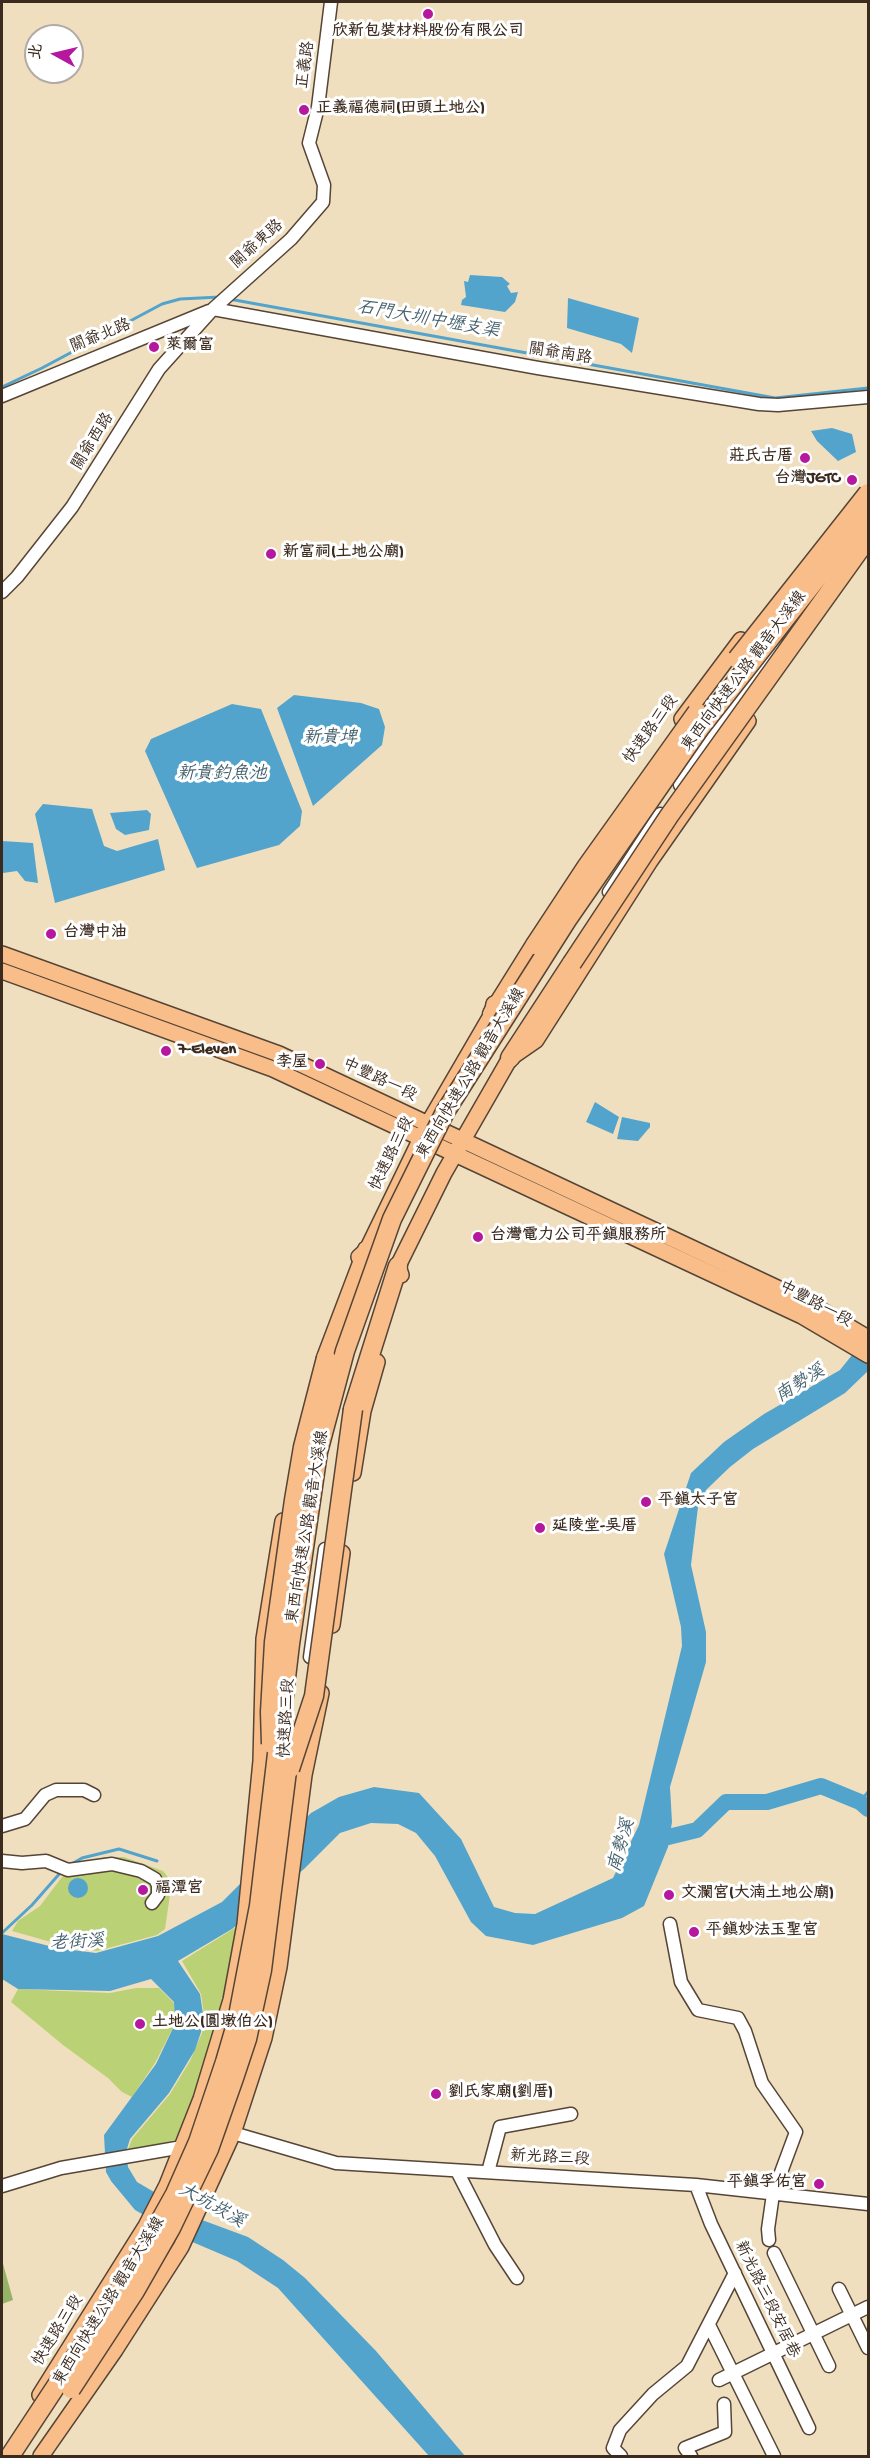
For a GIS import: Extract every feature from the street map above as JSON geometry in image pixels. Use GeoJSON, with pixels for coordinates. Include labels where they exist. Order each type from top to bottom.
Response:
{"type":"FeatureCollection","features":[{"type":"Feature","properties":{"kind":"highway"},"geometry":{"type":"LineString","coordinates":[[492,1014],[535,945],[668,751],[868,493]]}},
{"type":"Feature","properties":{"kind":"highway","name":"東西向快速公路 觀音大溪線"},"geometry":{"type":"LineString","coordinates":[[24,2457],[135,2291],[171,2228],[209,2149],[247,2039],[260,1981],[279,1784],[318,1452],[345,1352],[392,1219],[414,1171],[480,1054],[574,910],[700,728],[868,513]]}},
{"type":"Feature","properties":{"kind":"highway","name":"東西向快速公路 觀音大溪線"},"geometry":{"type":"LineString","coordinates":[[10,2457],[132,2271],[175,2194],[198,2142],[237,2021],[279,1784],[338,1408],[359,1337],[398,1230],[446,1135],[472,1090],[634,839],[742,682],[868,524]]}},
{"type":"Feature","properties":{"kind":"highway"},"geometry":{"type":"LineString","coordinates":[[510,1058],[669,816],[868,538]]}},
{"type":"Feature","properties":{"kind":"highway"},"geometry":{"type":"LineString","coordinates":[[279,1784],[270,1712],[274,1642],[303,1447],[326,1358],[367,1250]]}},
{"type":"Feature","properties":{"kind":"highway"},"geometry":{"type":"LineString","coordinates":[[279,1784],[314,1696],[353,1409],[398,1266]]}},
{"type":"Feature","properties":{"kind":"main road","name":"快速路三段"},"geometry":{"type":"LineString","coordinates":[[2,2453],[146,2226],[167,2185],[201,2099],[231,2000],[245,1924],[261,1761],[264,1639],[279,1587],[302,1421],[324,1344],[354,1262],[367,1250],[420,1139],[492,1014],[498,991],[523,947],[732,663],[868,484]]}},
{"type":"Feature","properties":{"kind":"main road","name":"快速路三段"},"geometry":{"type":"LineString","coordinates":[[304,1774],[317,1718],[338,1591],[363,1411],[401,1276],[398,1266],[462,1141],[510,1058],[536,1040],[650,861],[868,549]]}},
{"type":"Feature","properties":{"kind":"main road","name":"中豐路一段"},"geometry":{"type":"LineString","coordinates":[[2,954],[279,1054],[809,1303],[860,1338]]}},
{"type":"Feature","properties":{"kind":"main road","name":"中豐路一段"},"geometry":{"type":"LineString","coordinates":[[2,971],[273,1069],[802,1316],[860,1338]]}},
{"type":"Feature","properties":{"kind":"main road"},"geometry":{"type":"LineString","coordinates":[[106,1009],[110,993]]}},
{"type":"Feature","properties":{"kind":"main road"},"geometry":{"type":"LineString","coordinates":[[860,1338],[868,1354]]}},
{"type":"Feature","properties":{"kind":"main road"},"geometry":{"type":"LineString","coordinates":[[41,2457],[115,2350],[181,2247],[199,2212],[233,2133],[264,2038],[291,1887],[304,1774]]}},
{"type":"Feature","properties":{"kind":"street","name":"正義路"},"geometry":{"type":"LineString","coordinates":[[323,202],[324,185],[309,143],[318,107],[331,2]]}},
{"type":"Feature","properties":{"kind":"street","name":"關爺東路"},"geometry":{"type":"LineString","coordinates":[[213,309],[291,239],[323,202]]}},
{"type":"Feature","properties":{"kind":"street","name":"關爺北路"},"geometry":{"type":"LineString","coordinates":[[2,396],[213,309]]}},
{"type":"Feature","properties":{"kind":"street","name":"關爺南路"},"geometry":{"type":"LineString","coordinates":[[213,309],[538,368],[759,404],[778,405],[868,397]]}},
{"type":"Feature","properties":{"kind":"street","name":"關爺西路"},"geometry":{"type":"LineString","coordinates":[[2,592],[17,577],[72,507],[159,369],[213,309]]}},
{"type":"Feature","properties":{"kind":"street","name":"快速路三段"},"geometry":{"type":"LineString","coordinates":[[732,663],[868,502]]}},
{"type":"Feature","properties":{"kind":"street","name":"快速路三段"},"geometry":{"type":"LineString","coordinates":[[510,1058],[525,1025],[634,850],[754,679],[868,534]]}},
{"type":"Feature","properties":{"kind":"street"},"geometry":{"type":"LineString","coordinates":[[732,663],[769,690]]}},
{"type":"Feature","properties":{"kind":"street"},"geometry":{"type":"LineString","coordinates":[[609,832],[650,861]]}},
{"type":"Feature","properties":{"kind":"street","name":"快速路三段"},"geometry":{"type":"LineString","coordinates":[[304,1774],[303,1712],[348,1398],[386,1280],[398,1266]]}},
{"type":"Feature","properties":{"kind":"street"},"geometry":{"type":"LineString","coordinates":[[279,1587],[338,1591]]}},
{"type":"Feature","properties":{"kind":"street"},"geometry":{"type":"LineString","coordinates":[[2,1826],[25,1819],[45,1796],[56,1790],[84,1790],[94,1795]]}},
{"type":"Feature","properties":{"kind":"street"},"geometry":{"type":"LineString","coordinates":[[2,1860],[22,1863],[46,1861],[64,1868],[112,1864],[141,1871],[149,1874],[158,1885],[158,1895],[152,1903]]}},
{"type":"Feature","properties":{"kind":"street"},"geometry":{"type":"LineString","coordinates":[[670,1924],[681,1982],[698,2010],[738,2018],[745,2031],[762,2083],[796,2132],[773,2194],[768,2229],[769,2240]]}},
{"type":"Feature","properties":{"kind":"street"},"geometry":{"type":"LineString","coordinates":[[488,2172],[500,2127],[571,2114]]}},
{"type":"Feature","properties":{"kind":"street"},"geometry":{"type":"LineString","coordinates":[[2,2186],[61,2168],[182,2148],[233,2133]]}},
{"type":"Feature","properties":{"kind":"street","name":"新光路三段"},"geometry":{"type":"LineString","coordinates":[[233,2133],[336,2163],[696,2185],[868,2204]]}},
{"type":"Feature","properties":{"kind":"street"},"geometry":{"type":"LineString","coordinates":[[457,2171],[495,2245],[518,2278]]}},
{"type":"Feature","properties":{"kind":"street","name":"新光路三段安居巷"},"geometry":{"type":"LineString","coordinates":[[696,2185],[711,2224],[809,2428]]}},
{"type":"Feature","properties":{"kind":"street"},"geometry":{"type":"LineString","coordinates":[[774,2253],[829,2366]]}},
{"type":"Feature","properties":{"kind":"street"},"geometry":{"type":"LineString","coordinates":[[621,2457],[613,2448],[620,2430],[653,2394],[687,2366],[735,2273]]}},
{"type":"Feature","properties":{"kind":"street"},"geometry":{"type":"LineString","coordinates":[[839,2289],[868,2348]]}},
{"type":"Feature","properties":{"kind":"street"},"geometry":{"type":"LineString","coordinates":[[719,2380],[868,2307]]}},
{"type":"Feature","properties":{"kind":"street"},"geometry":{"type":"LineString","coordinates":[[709,2325],[774,2457]]}},
{"type":"Feature","properties":{"kind":"street"},"geometry":{"type":"LineString","coordinates":[[691,2457],[685,2448],[725,2432],[724,2404]]}},
{"type":"Feature","properties":{"kind":"green space"},"geometry":{"type":"Polygon","coordinates":[[[105,1857],[124,1857],[163,1871],[171,1881],[165,1929],[157,1935],[97,1951],[58,1944],[12,1931],[18,1921],[40,1906],[62,1877],[85,1862],[105,1857]]]}},
{"type":"Feature","properties":{"kind":"green space"},"geometry":{"type":"Polygon","coordinates":[[[241,1924],[225,2000],[196,2097],[175,2140],[127,2152],[132,2139],[170,2094],[190,2061],[202,2033],[204,2014],[201,1994],[182,1961],[241,1924]]]}},
{"type":"Feature","properties":{"kind":"green space"},"geometry":{"type":"Polygon","coordinates":[[[136,1988],[159,1988],[174,2003],[175,2024],[155,2063],[132,2097],[122,2092],[108,2078],[11,2002],[18,1989],[110,1993],[136,1988]]]}},
{"type":"Feature","properties":{"kind":"green space"},"geometry":{"type":"Polygon","coordinates":[[[2,2260],[13,2300],[2,2304],[2,2260]]]}},
{"type":"Feature","properties":{"kind":"water"},"geometry":{"type":"Polygon","coordinates":[[[470,275],[502,277],[510,284],[507,286],[511,293],[518,292],[515,302],[505,312],[461,305],[462,300],[466,297],[464,281],[468,282],[470,275]]]}},
{"type":"Feature","properties":{"kind":"water"},"geometry":{"type":"Polygon","coordinates":[[[568,298],[639,318],[632,353],[621,344],[567,328],[568,298]]]}},
{"type":"Feature","properties":{"kind":"water"},"geometry":{"type":"Polygon","coordinates":[[[832,428],[852,434],[856,452],[838,461],[817,441],[811,431],[832,428]]]}},
{"type":"Feature","properties":{"kind":"water","name":"新貴埤"},"geometry":{"type":"Polygon","coordinates":[[[294,695],[361,703],[379,709],[385,727],[382,745],[313,806],[277,708],[294,695]]]}},
{"type":"Feature","properties":{"kind":"water","name":"新貴釣魚池"},"geometry":{"type":"Polygon","coordinates":[[[232,704],[261,709],[302,811],[300,826],[279,845],[197,868],[145,751],[151,739],[232,704]]]}},
{"type":"Feature","properties":{"kind":"water"},"geometry":{"type":"Polygon","coordinates":[[[43,804],[92,809],[104,846],[117,851],[158,839],[165,870],[55,903],[35,814],[43,804]]]}},
{"type":"Feature","properties":{"kind":"water"},"geometry":{"type":"Polygon","coordinates":[[[147,810],[151,814],[149,830],[125,835],[116,829],[110,813],[147,810]]]}},
{"type":"Feature","properties":{"kind":"water"},"geometry":{"type":"Polygon","coordinates":[[[2,841],[33,843],[38,883],[25,881],[17,871],[3,873],[2,841]]]}},
{"type":"Feature","properties":{"kind":"water"},"geometry":{"type":"Polygon","coordinates":[[[595,1102],[619,1117],[613,1134],[586,1122],[595,1102]]]}},
{"type":"Feature","properties":{"kind":"water"},"geometry":{"type":"Polygon","coordinates":[[[622,1117],[650,1123],[650,1127],[638,1141],[617,1139],[622,1117]]]}},
{"type":"Feature","properties":{"kind":"water"},"geometry":{"type":"Polygon","coordinates":[[[868,1335],[868,1371],[845,1393],[753,1449],[730,1467],[706,1490],[698,1507],[691,1565],[706,1632],[706,1662],[670,1787],[672,1822],[668,1847],[644,1906],[622,1918],[533,1945],[486,1936],[471,1922],[435,1856],[416,1833],[398,1824],[371,1823],[340,1833],[304,1869],[232,1929],[178,1961],[200,1994],[203,2014],[201,2032],[195,2050],[169,2093],[130,2139],[126,2152],[128,2167],[137,2182],[202,2220],[248,2237],[305,2278],[376,2351],[465,2456],[429,2456],[278,2288],[237,2261],[190,2241],[135,2210],[111,2181],[106,2172],[104,2135],[156,2064],[175,2024],[174,2002],[151,1979],[110,1991],[18,1989],[2,1979],[2,1934],[57,1948],[96,1953],[158,1936],[222,1902],[311,1813],[339,1797],[374,1787],[419,1793],[461,1839],[494,1907],[515,1913],[535,1914],[613,1878],[639,1825],[682,1646],[681,1627],[664,1554],[691,1473],[724,1442],[764,1414],[840,1370],[868,1335]]]}},
{"type":"Feature","properties":{"kind":"water"},"geometry":{"type":"Polygon","coordinates":[[[78,1878],[85,1881],[88,1888],[85,1895],[78,1898],[71,1895],[68,1888],[71,1881],[78,1878]]]}},
{"type":"Feature","properties":{"kind":"waterway","name":"石門大圳中壢支渠"},"geometry":{"type":"LineString","coordinates":[[2,387],[162,304],[180,299],[220,297]]}},
{"type":"Feature","properties":{"kind":"waterway","name":"石門大圳中壢支渠"},"geometry":{"type":"LineString","coordinates":[[229,299],[775,398],[868,388]]}},
{"type":"Feature","properties":{"kind":"waterway"},"geometry":{"type":"LineString","coordinates":[[647,1838],[660,1839],[697,1830],[726,1802],[767,1802],[821,1786],[860,1802],[868,1809]]}},
{"type":"Feature","properties":{"kind":"waterway"},"geometry":{"type":"LineString","coordinates":[[860,1802],[868,1792]]}},
{"type":"Feature","properties":{"kind":"waterway"},"geometry":{"type":"LineString","coordinates":[[68,1866],[82,1858],[119,1849],[157,1861]]}},
{"type":"Feature","properties":{"kind":"waterway"},"geometry":{"type":"LineString","coordinates":[[2,1933],[32,1905],[61,1872]]}},
{"type":"Feature","properties":{"kind":"place","name":"欣新包裝材料股份有限公司"},"geometry":{"type":"Point","coordinates":[428,14]}},
{"type":"Feature","properties":{"kind":"place","name":"正義福德祠(田頭土地公)"},"geometry":{"type":"Point","coordinates":[304,110]}},
{"type":"Feature","properties":{"kind":"place","name":"萊爾富"},"geometry":{"type":"Point","coordinates":[154,347]}},
{"type":"Feature","properties":{"kind":"place","name":"莊氏古厝"},"geometry":{"type":"Point","coordinates":[805,458]}},
{"type":"Feature","properties":{"kind":"place","name":"台灣JGTC"},"geometry":{"type":"Point","coordinates":[852,480]}},
{"type":"Feature","properties":{"kind":"place","name":"新富祠(土地公廟)"},"geometry":{"type":"Point","coordinates":[271,554]}},
{"type":"Feature","properties":{"kind":"place","name":"台灣中油"},"geometry":{"type":"Point","coordinates":[51,934]}},
{"type":"Feature","properties":{"kind":"place","name":"7-Eleven"},"geometry":{"type":"Point","coordinates":[166,1051]}},
{"type":"Feature","properties":{"kind":"place","name":"李屋"},"geometry":{"type":"Point","coordinates":[320,1064]}},
{"type":"Feature","properties":{"kind":"place","name":"台灣電力公司平鎮服務所"},"geometry":{"type":"Point","coordinates":[478,1237]}},
{"type":"Feature","properties":{"kind":"place","name":"平鎮太子宮"},"geometry":{"type":"Point","coordinates":[646,1502]}},
{"type":"Feature","properties":{"kind":"place","name":"延陵堂-吳厝"},"geometry":{"type":"Point","coordinates":[540,1528]}},
{"type":"Feature","properties":{"kind":"place","name":"福潭宮"},"geometry":{"type":"Point","coordinates":[143,1890]}},
{"type":"Feature","properties":{"kind":"place","name":"文瀾宮(大湳土地公廟)"},"geometry":{"type":"Point","coordinates":[669,1895]}},
{"type":"Feature","properties":{"kind":"place","name":"平鎮妙法玉聖宮"},"geometry":{"type":"Point","coordinates":[694,1932]}},
{"type":"Feature","properties":{"kind":"place","name":"土地公(圓墩伯公)"},"geometry":{"type":"Point","coordinates":[140,2024]}},
{"type":"Feature","properties":{"kind":"place","name":"劉氏家廟(劉厝)"},"geometry":{"type":"Point","coordinates":[436,2094]}},
{"type":"Feature","properties":{"kind":"place","name":"平鎮孚佑宮"},"geometry":{"type":"Point","coordinates":[819,2184]}},
{"type":"Feature","properties":{"kind":"water label","name":"南勢溪"},"geometry":{"type":"Point","coordinates":[801,1385]}},
{"type":"Feature","properties":{"kind":"water label","name":"南勢溪"},"geometry":{"type":"Point","coordinates":[623,1846]}},
{"type":"Feature","properties":{"kind":"water label","name":"老街溪"},"geometry":{"type":"Point","coordinates":[77,1944]}},
{"type":"Feature","properties":{"kind":"water label","name":"大坑崁溪"},"geometry":{"type":"Point","coordinates":[211,2207]}}]}
